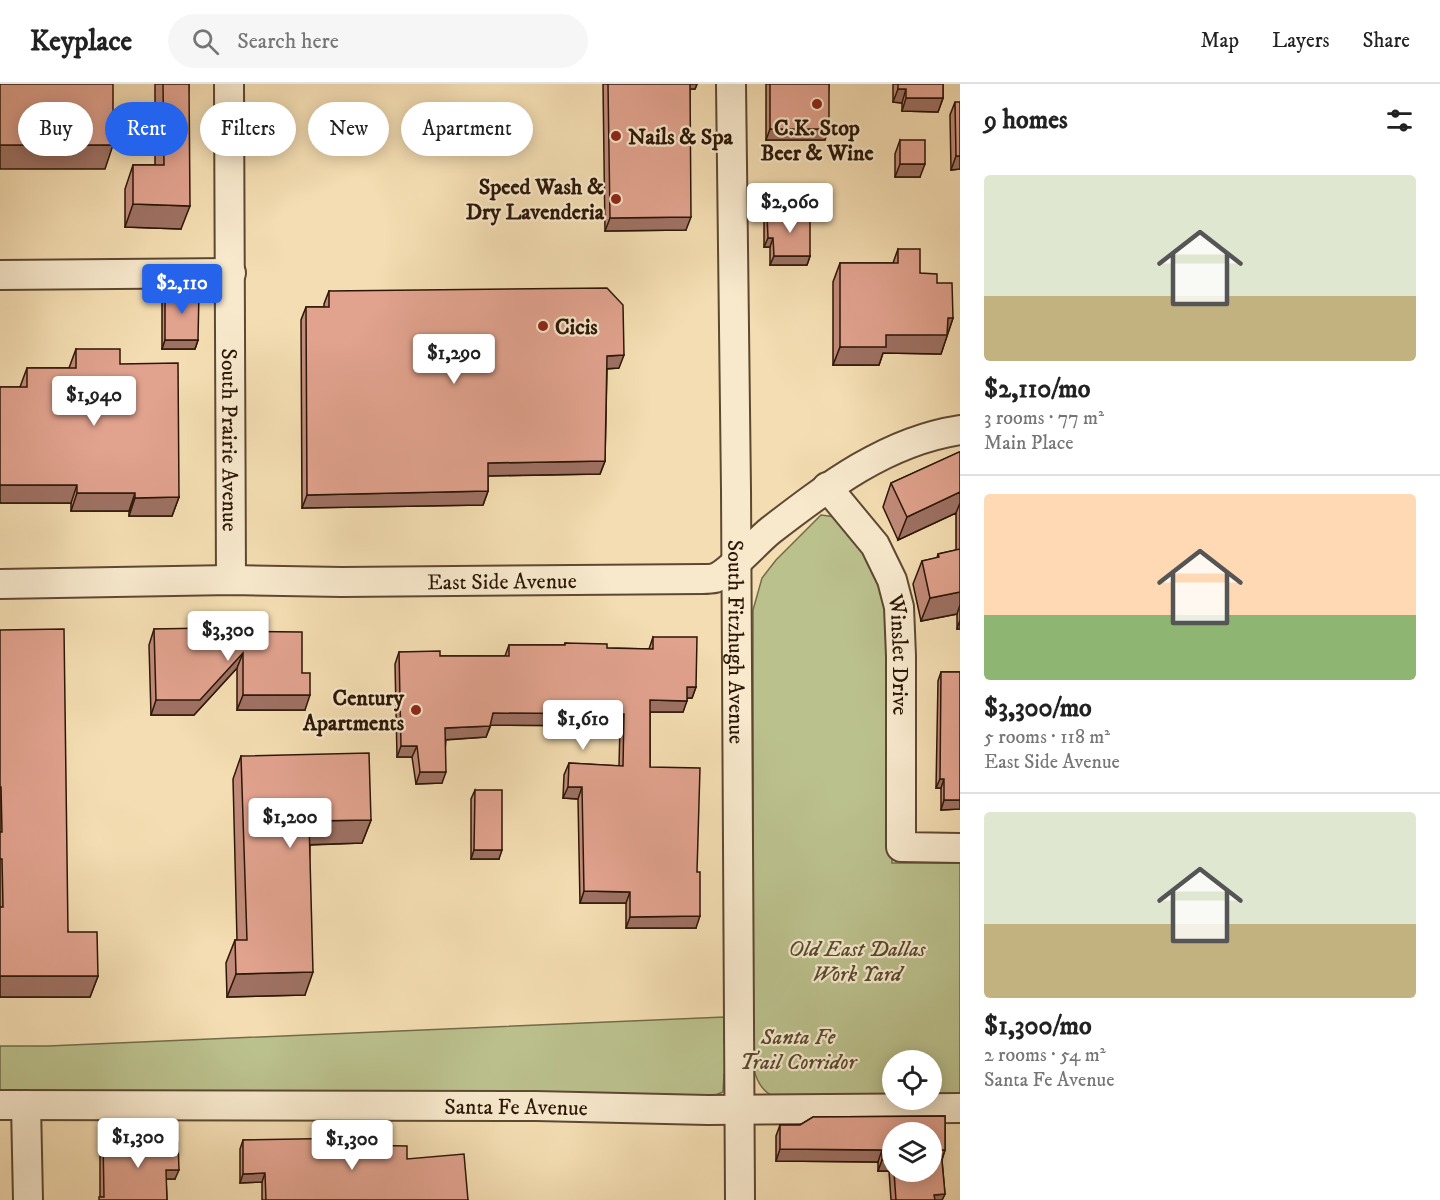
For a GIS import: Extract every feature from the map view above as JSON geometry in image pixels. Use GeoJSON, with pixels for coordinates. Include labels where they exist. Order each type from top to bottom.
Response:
{"type":"FeatureCollection","features":[{"type":"Feature","properties":{"kind":"street","name":"South Prairie Avenue"},"geometry":{"type":"LineString","coordinates":[[229,84],[231,580]]}},
{"type":"Feature","properties":{"kind":"street","name":"South Fitzhugh Avenue"},"geometry":{"type":"LineString","coordinates":[[731,84],[737,561],[740,1200]]}},
{"type":"Feature","properties":{"kind":"street"},"geometry":{"type":"LineString","coordinates":[[0,275],[231,273]]}},
{"type":"Feature","properties":{"kind":"street","name":"East Side Avenue"},"geometry":{"type":"LineString","coordinates":[[0,584],[231,580],[342,582],[702,579],[717,577],[768,532],[827,487],[907,443],[939,433],[960,430]]}},
{"type":"Feature","properties":{"kind":"street","name":"Winslet Drive"},"geometry":{"type":"LineString","coordinates":[[827,487],[875,545],[892,580],[899,608],[900,847],[960,848]]}},
{"type":"Feature","properties":{"kind":"street"},"geometry":{"type":"LineString","coordinates":[[13,1105],[28,1200]]}},
{"type":"Feature","properties":{"kind":"street","name":"Santa Fe Avenue"},"geometry":{"type":"LineString","coordinates":[[13,1105],[536,1106],[740,1110],[960,1108]]}},
{"type":"Feature","properties":{"kind":"green space","name":"Old East Dallas Work Yard"},"geometry":{"type":"Polygon","coordinates":[[[821,515],[836,517],[851,531],[884,582],[890,648],[892,863],[960,863],[960,1094],[942,1094],[942,1050],[882,1050],[882,1095],[773,1096],[759,1083],[753,1065],[724,1074],[723,1092],[713,1096],[0,1095],[0,1046],[48,1046],[724,1017],[724,1043],[753,1033],[753,610],[762,578],[776,560],[821,515]]]}},
{"type":"Feature","properties":{"kind":"building"},"geometry":{"type":"Polygon","coordinates":[[[0,84],[113,84],[113,102],[105,102],[105,145],[93,145],[93,102],[18,102],[18,145],[0,145],[0,84]]]}},
{"type":"Feature","properties":{"kind":"building"},"geometry":{"type":"Polygon","coordinates":[[[163,84],[189,84],[190,206],[133,204],[133,165],[164,165],[164,156],[188,156],[188,102],[163,102],[163,84]]]}},
{"type":"Feature","properties":{"kind":"building"},"geometry":{"type":"Polygon","coordinates":[[[608,84],[690,84],[691,217],[610,218],[608,84]]]}},
{"type":"Feature","properties":{"kind":"building"},"geometry":{"type":"Polygon","coordinates":[[[770,84],[829,84],[829,129],[770,129],[770,84]]]}},
{"type":"Feature","properties":{"kind":"building"},"geometry":{"type":"Polygon","coordinates":[[[898,84],[943,84],[943,98],[906,98],[906,89],[898,89],[898,84]]]}},
{"type":"Feature","properties":{"kind":"building"},"geometry":{"type":"Polygon","coordinates":[[[955,102],[960,102],[960,156],[956,156],[955,102]]]}},
{"type":"Feature","properties":{"kind":"building"},"geometry":{"type":"Polygon","coordinates":[[[900,140],[925,140],[925,164],[900,164],[900,140]]]}},
{"type":"Feature","properties":{"kind":"building"},"geometry":{"type":"Polygon","coordinates":[[[767,214],[810,214],[810,256],[774,256],[773,238],[768,238],[767,214]]]}},
{"type":"Feature","properties":{"kind":"building"},"geometry":{"type":"Polygon","coordinates":[[[898,249],[920,249],[920,273],[937,274],[937,283],[952,283],[953,318],[948,318],[947,335],[886,335],[886,347],[840,347],[840,263],[898,263],[898,249]]]}},
{"type":"Feature","properties":{"kind":"building"},"geometry":{"type":"Polygon","coordinates":[[[607,288],[623,305],[624,355],[607,356],[605,461],[488,463],[488,491],[307,495],[306,307],[329,307],[329,291],[607,288]]]}},
{"type":"Feature","properties":{"kind":"building"},"geometry":{"type":"Polygon","coordinates":[[[165,291],[199,291],[198,340],[165,340],[165,291]]]}},
{"type":"Feature","properties":{"kind":"building"},"geometry":{"type":"Polygon","coordinates":[[[76,349],[120,349],[120,364],[178,363],[179,497],[135,498],[135,493],[77,493],[77,485],[0,485],[0,387],[27,387],[27,368],[76,368],[76,349]]]}},
{"type":"Feature","properties":{"kind":"building"},"geometry":{"type":"Polygon","coordinates":[[[960,452],[960,492],[907,517],[891,483],[960,452]]]}},
{"type":"Feature","properties":{"kind":"building"},"geometry":{"type":"Polygon","coordinates":[[[960,549],[960,592],[930,598],[922,561],[939,557],[938,554],[960,549]]]}},
{"type":"Feature","properties":{"kind":"building"},"geometry":{"type":"Polygon","coordinates":[[[207,628],[207,631],[302,632],[302,673],[310,673],[310,695],[243,695],[243,653],[200,700],[156,700],[154,629],[207,628]]]}},
{"type":"Feature","properties":{"kind":"building"},"geometry":{"type":"Polygon","coordinates":[[[64,629],[68,932],[97,932],[98,976],[0,976],[0,907],[3,907],[2,859],[0,859],[0,832],[2,832],[0,630],[64,629]]]}},
{"type":"Feature","properties":{"kind":"building"},"geometry":{"type":"Polygon","coordinates":[[[653,637],[697,637],[696,687],[687,687],[687,701],[650,700],[650,767],[700,768],[697,872],[700,872],[700,916],[630,917],[630,892],[584,891],[582,787],[568,787],[569,763],[623,766],[624,714],[493,713],[490,726],[445,728],[446,772],[420,772],[417,746],[401,746],[399,652],[440,651],[440,656],[509,656],[509,645],[565,645],[565,643],[607,644],[607,648],[653,649],[653,637]]]}},
{"type":"Feature","properties":{"kind":"building"},"geometry":{"type":"Polygon","coordinates":[[[941,672],[960,672],[960,800],[944,800],[944,779],[940,779],[941,672]]]}},
{"type":"Feature","properties":{"kind":"building"},"geometry":{"type":"Polygon","coordinates":[[[369,753],[371,820],[309,821],[313,972],[236,974],[235,940],[247,940],[241,756],[369,753]]]}},
{"type":"Feature","properties":{"kind":"building"},"geometry":{"type":"Polygon","coordinates":[[[475,790],[502,790],[502,850],[474,850],[475,790]]]}},
{"type":"Feature","properties":{"kind":"building"},"geometry":{"type":"Polygon","coordinates":[[[945,1116],[945,1150],[942,1150],[942,1122],[882,1122],[882,1150],[780,1149],[780,1125],[800,1125],[813,1117],[945,1116]]]}},
{"type":"Feature","properties":{"kind":"building"},"geometry":{"type":"Polygon","coordinates":[[[356,1138],[356,1145],[407,1146],[407,1159],[464,1154],[468,1200],[266,1200],[265,1173],[243,1174],[243,1140],[356,1138]]]}},
{"type":"Feature","properties":{"kind":"building"},"geometry":{"type":"Polygon","coordinates":[[[166,1139],[166,1142],[178,1142],[179,1170],[166,1170],[167,1200],[99,1200],[99,1197],[104,1197],[103,1140],[166,1139]]]}},
{"type":"Feature","properties":{"kind":"building"},"geometry":{"type":"Polygon","coordinates":[[[942,1161],[945,1194],[934,1195],[935,1200],[896,1200],[895,1182],[942,1182],[942,1161]]]}},
{"type":"Feature","properties":{"kind":"place","name":"C.K. Stop Beer & Wine"},"geometry":{"type":"Point","coordinates":[817,104]}},
{"type":"Feature","properties":{"kind":"place","name":"Nails & Spa"},"geometry":{"type":"Point","coordinates":[616,136]}},
{"type":"Feature","properties":{"kind":"place","name":"Speed Wash & Dry Lavenderia"},"geometry":{"type":"Point","coordinates":[616,199]}},
{"type":"Feature","properties":{"kind":"place","name":"Cicis"},"geometry":{"type":"Point","coordinates":[543,326]}},
{"type":"Feature","properties":{"kind":"place","name":"Century Apartments"},"geometry":{"type":"Point","coordinates":[416,710]}},
{"type":"Feature","properties":{"kind":"park label","name":"Santa Fe Trail Corridor"},"geometry":{"type":"Point","coordinates":[798,1048]}}]}
